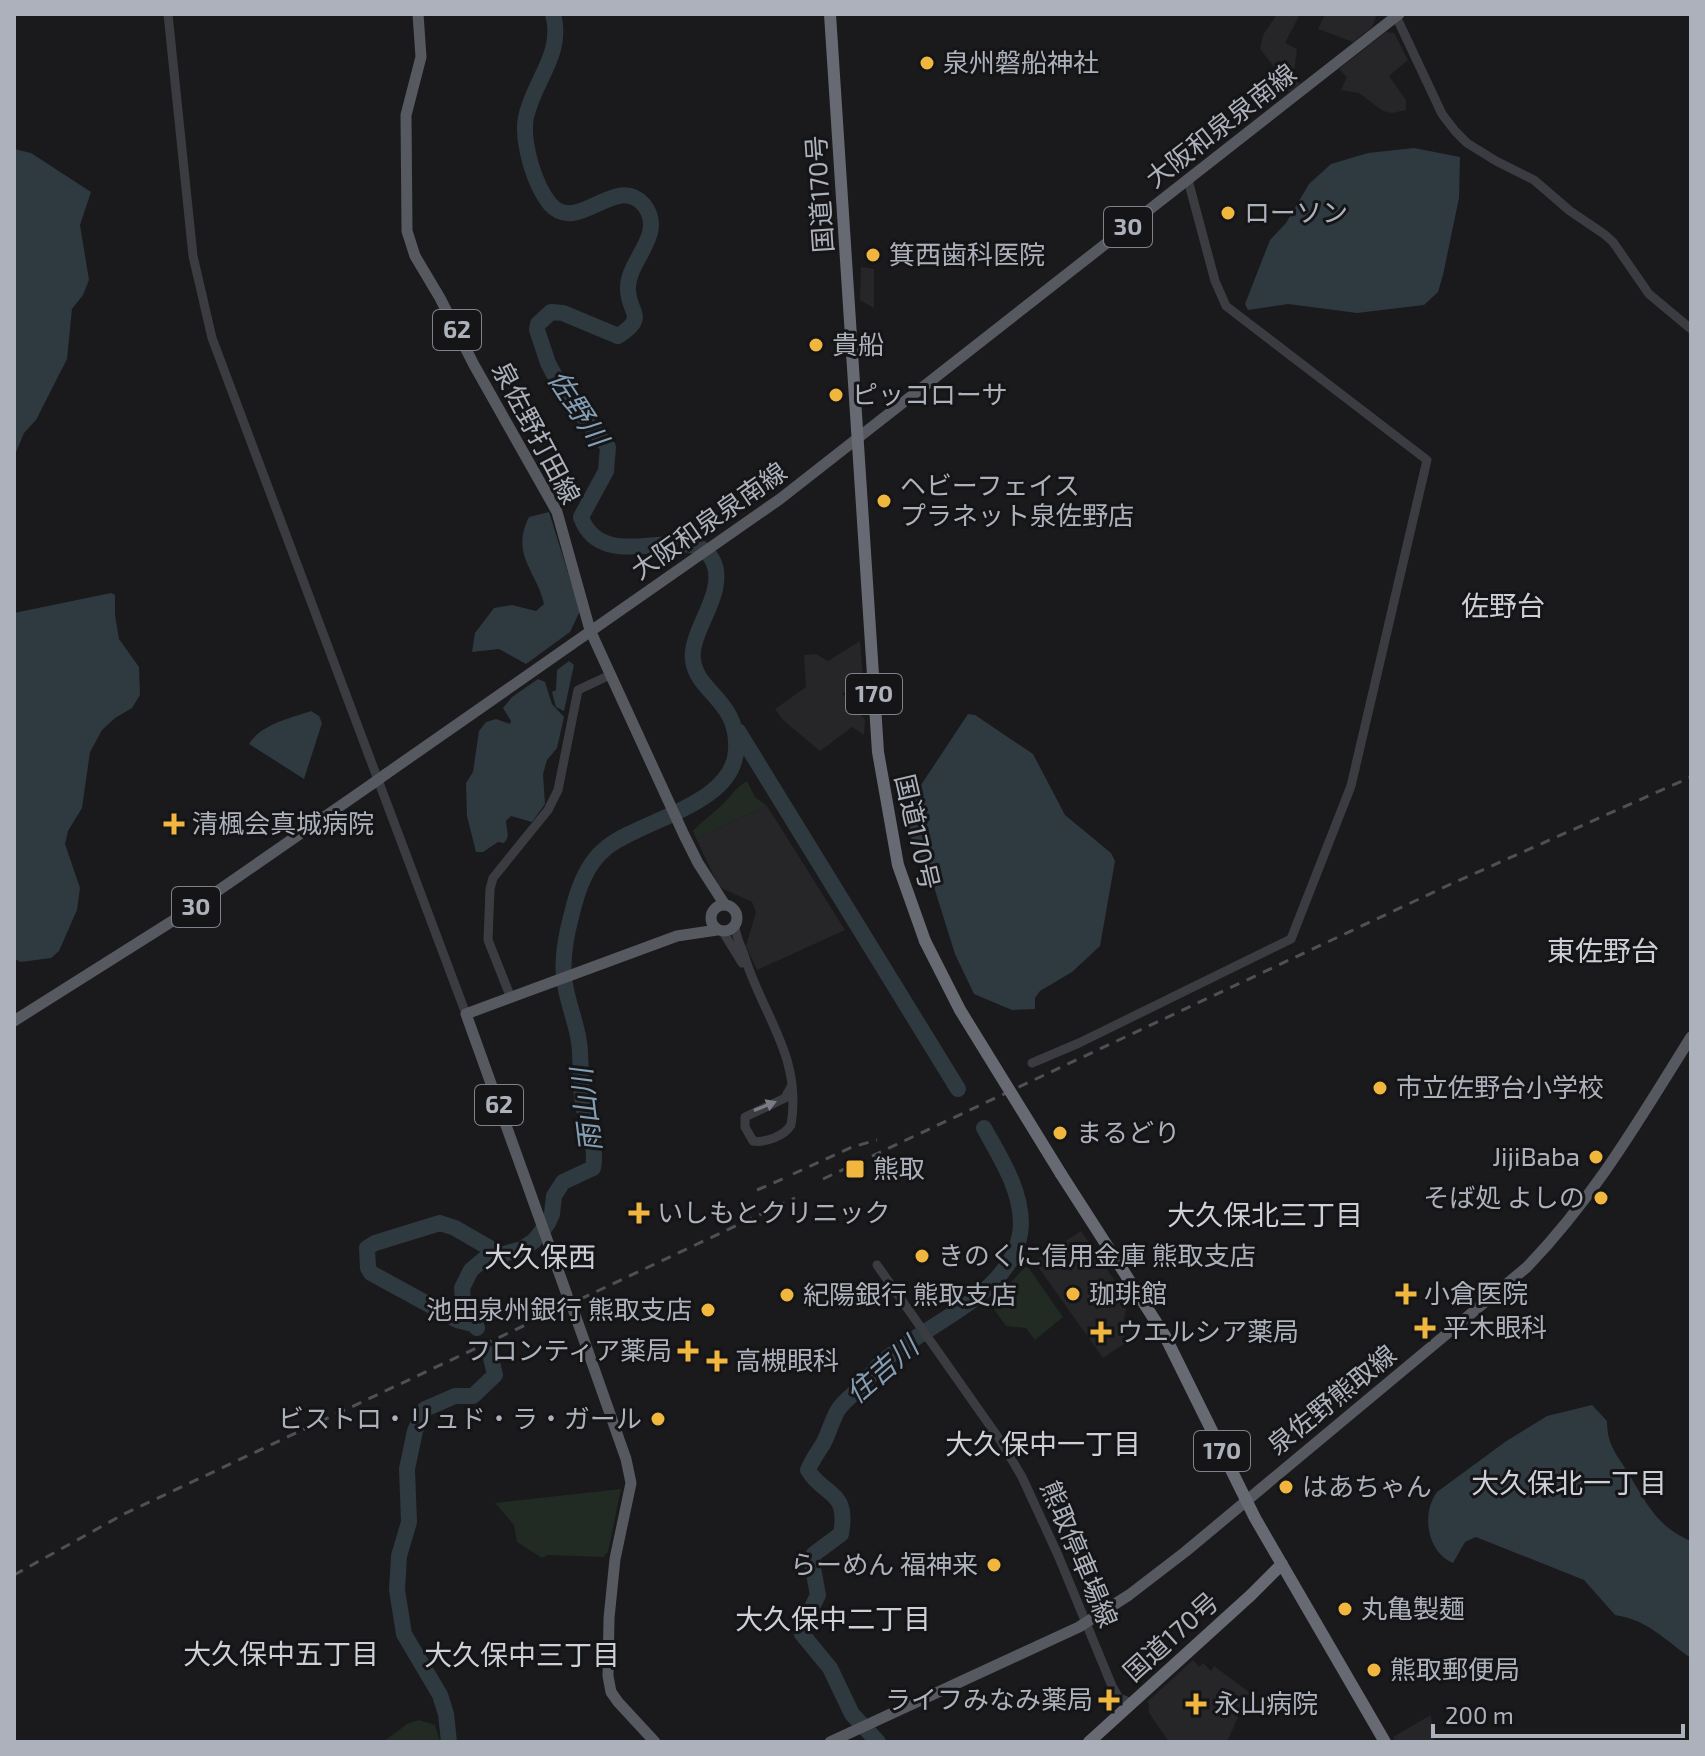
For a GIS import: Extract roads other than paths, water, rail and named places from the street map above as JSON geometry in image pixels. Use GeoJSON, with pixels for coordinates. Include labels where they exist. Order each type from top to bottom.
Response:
{"type":"FeatureCollection","features":[{"type":"Feature","properties":{"kind":"highway","name":"国道170号"},"geometry":{"type":"LineString","coordinates":[[830,14],[880,768],[898,865],[925,941],[960,1010],[1165,1336],[1282,1564],[1385,1742]]}},
{"type":"Feature","properties":{"kind":"highway","name":"国道170号"},"geometry":{"type":"LineString","coordinates":[[1089,1742],[1282,1564]]}},
{"type":"Feature","properties":{"kind":"main road","name":"泉佐野打田線"},"geometry":{"type":"LineString","coordinates":[[418,14],[421,57],[406,115],[407,231],[415,256],[557,512],[590,630],[610,675],[698,863],[725,905],[737,915],[725,929],[711,915],[698,863]]}},
{"type":"Feature","properties":{"kind":"main road","name":"大阪和泉泉南線"},"geometry":{"type":"LineString","coordinates":[[14,1021],[193,908],[714,546],[858,440],[1397,15]]}},
{"type":"Feature","properties":{"kind":"main road"},"geometry":{"type":"LineString","coordinates":[[466,1014],[677,936],[711,915],[719,906],[725,905]]}},
{"type":"Feature","properties":{"kind":"main road"},"geometry":{"type":"LineString","coordinates":[[677,936],[725,929]]}},
{"type":"Feature","properties":{"kind":"main road","name":"62"},"geometry":{"type":"LineString","coordinates":[[466,1014],[567,1295]]}},
{"type":"Feature","properties":{"kind":"main road","name":"泉佐野熊取線"},"geometry":{"type":"LineString","coordinates":[[830,1742],[1033,1650],[1085,1623],[1140,1586],[1247,1499],[1527,1267],[1555,1238],[1610,1168],[1691,1037]]}},
{"type":"Feature","properties":{"kind":"main road"},"geometry":{"type":"LineString","coordinates":[[573,1309],[621,1445],[631,1483],[615,1559],[609,1618],[608,1676],[611,1692],[655,1742]]}},
{"type":"Feature","properties":{"kind":"street"},"geometry":{"type":"LineString","coordinates":[[168,14],[193,256],[212,338],[466,1014]]}},
{"type":"Feature","properties":{"kind":"street"},"geometry":{"type":"LineString","coordinates":[[1397,15],[1442,114],[1455,131],[1467,143],[1496,161],[1534,180],[1604,234],[1649,294],[1691,329]]}},
{"type":"Feature","properties":{"kind":"street"},"geometry":{"type":"LineString","coordinates":[[1032,1063],[1291,939],[1351,786],[1427,460],[1226,306],[1215,281],[1188,180]]}},
{"type":"Feature","properties":{"kind":"street"},"geometry":{"type":"LineString","coordinates":[[511,998],[488,940],[493,878],[548,810],[558,790],[578,690],[610,675]]}},
{"type":"Feature","properties":{"kind":"street"},"geometry":{"type":"LineString","coordinates":[[725,929],[749,972],[792,1070],[792,1085],[791,1125],[783,1134],[761,1142],[753,1141],[745,1127],[745,1117],[785,1098],[792,1085]]}},
{"type":"Feature","properties":{"kind":"street","name":"熊取停車場線"},"geometry":{"type":"LineString","coordinates":[[877,1265],[1000,1440],[1022,1477],[1112,1686],[1119,1698],[1131,1703]]}},
{"type":"Feature","properties":{"kind":"waterway","name":"佐野川"},"geometry":{"type":"LineString","coordinates":[[477,1328],[463,1301],[462,1288],[471,1270],[484,1259],[522,1249],[534,1241],[548,1223],[554,1196],[563,1182],[593,1168],[593,1146],[582,1100],[579,1042],[564,970],[568,932],[583,880],[606,848],[703,798],[720,785],[731,769],[736,750],[731,719],[702,681],[693,660],[693,649],[716,586],[713,561],[702,549],[687,544],[627,547],[608,544],[592,535],[581,517],[606,471],[608,447],[565,395],[548,363],[537,330],[538,324],[551,312],[563,313],[618,336],[627,330],[635,319],[629,298],[629,279],[651,227],[644,205],[633,197],[621,195],[585,210],[561,212],[550,204],[539,185],[528,154],[525,123],[555,42],[553,14]]}},
{"type":"Feature","properties":{"kind":"waterway"},"geometry":{"type":"LineString","coordinates":[[738,731],[958,1089]]}},
{"type":"Feature","properties":{"kind":"waterway","name":"住吉川"},"geometry":{"type":"LineString","coordinates":[[878,1742],[852,1714],[830,1668],[802,1634],[802,1627],[818,1595],[812,1563],[814,1554],[841,1534],[843,1519],[834,1495],[808,1470],[843,1403],[897,1350],[987,1289],[1004,1270],[1016,1248],[1021,1224],[1017,1198],[984,1128]]}},
{"type":"Feature","properties":{"kind":"waterway"},"geometry":{"type":"LineString","coordinates":[[476,1325],[457,1320],[371,1273],[367,1248],[440,1223],[455,1228],[500,1254]]}},
{"type":"Feature","properties":{"kind":"waterway","name":"雨山川"},"geometry":{"type":"LineString","coordinates":[[449,1742],[440,1695],[404,1634],[397,1590],[399,1556],[409,1522],[407,1469],[415,1431],[425,1409],[455,1396],[473,1396],[495,1375],[490,1354]]}},
{"type":"Feature","properties":{"kind":"railway"},"geometry":{"type":"LineString","coordinates":[[823,1179],[1451,884],[1691,777]]}},
{"type":"Feature","properties":{"kind":"railway"},"geometry":{"type":"LineString","coordinates":[[793,1174],[852,1147],[877,1140]]}},
{"type":"Feature","properties":{"kind":"railway"},"geometry":{"type":"LineString","coordinates":[[757,1190],[785,1178]]}},
{"type":"Feature","properties":{"kind":"railway"},"geometry":{"type":"LineString","coordinates":[[14,1575],[124,1514],[795,1198]]}},
{"type":"Feature","properties":{"kind":"place","name":"泉州磐船神社"},"geometry":{"type":"Point","coordinates":[927,63]}},
{"type":"Feature","properties":{"kind":"place","name":"ローソン"},"geometry":{"type":"Point","coordinates":[1228,213]}},
{"type":"Feature","properties":{"kind":"place","name":"箕西歯科医院"},"geometry":{"type":"Point","coordinates":[873,255]}},
{"type":"Feature","properties":{"kind":"place","name":"貴船"},"geometry":{"type":"Point","coordinates":[816,345]}},
{"type":"Feature","properties":{"kind":"place","name":"ピッコローサ"},"geometry":{"type":"Point","coordinates":[836,395]}},
{"type":"Feature","properties":{"kind":"place","name":"ヘビーフェイス プラネット泉佐野店"},"geometry":{"type":"Point","coordinates":[884,501]}},
{"type":"Feature","properties":{"kind":"place","name":"清楓会真城病院"},"geometry":{"type":"Point","coordinates":[174,824]}},
{"type":"Feature","properties":{"kind":"place","name":"市立佐野台小学校"},"geometry":{"type":"Point","coordinates":[1380,1088]}},
{"type":"Feature","properties":{"kind":"place","name":"まるどり"},"geometry":{"type":"Point","coordinates":[1060,1133]}},
{"type":"Feature","properties":{"kind":"place","name":"JijiBaba"},"geometry":{"type":"Point","coordinates":[1596,1157]}},
{"type":"Feature","properties":{"kind":"place","name":"熊取"},"geometry":{"type":"Point","coordinates":[855,1169]}},
{"type":"Feature","properties":{"kind":"place","name":"そば処 よしの"},"geometry":{"type":"Point","coordinates":[1601,1198]}},
{"type":"Feature","properties":{"kind":"place","name":"いしもとクリニック"},"geometry":{"type":"Point","coordinates":[639,1213]}},
{"type":"Feature","properties":{"kind":"place","name":"きのくに信用金庫 熊取支店"},"geometry":{"type":"Point","coordinates":[922,1256]}},
{"type":"Feature","properties":{"kind":"place","name":"珈琲館"},"geometry":{"type":"Point","coordinates":[1073,1294]}},
{"type":"Feature","properties":{"kind":"place","name":"小倉医院"},"geometry":{"type":"Point","coordinates":[1406,1294]}},
{"type":"Feature","properties":{"kind":"place","name":"紀陽銀行 熊取支店"},"geometry":{"type":"Point","coordinates":[787,1295]}},
{"type":"Feature","properties":{"kind":"place","name":"池田泉州銀行 熊取支店"},"geometry":{"type":"Point","coordinates":[708,1310]}},
{"type":"Feature","properties":{"kind":"place","name":"平木眼科"},"geometry":{"type":"Point","coordinates":[1425,1328]}},
{"type":"Feature","properties":{"kind":"place","name":"ウエルシア薬局"},"geometry":{"type":"Point","coordinates":[1101,1332]}},
{"type":"Feature","properties":{"kind":"place","name":"フロンティア薬局"},"geometry":{"type":"Point","coordinates":[688,1351]}},
{"type":"Feature","properties":{"kind":"place","name":"高槻眼科"},"geometry":{"type":"Point","coordinates":[717,1361]}},
{"type":"Feature","properties":{"kind":"place","name":"ビストロ・リュド・ラ・ガール"},"geometry":{"type":"Point","coordinates":[658,1419]}},
{"type":"Feature","properties":{"kind":"place","name":"はあちゃん"},"geometry":{"type":"Point","coordinates":[1286,1487]}},
{"type":"Feature","properties":{"kind":"place","name":"らーめん 福神来"},"geometry":{"type":"Point","coordinates":[994,1565]}},
{"type":"Feature","properties":{"kind":"place","name":"丸亀製麺"},"geometry":{"type":"Point","coordinates":[1345,1609]}},
{"type":"Feature","properties":{"kind":"place","name":"熊取郵便局"},"geometry":{"type":"Point","coordinates":[1374,1670]}},
{"type":"Feature","properties":{"kind":"place","name":"ライフみなみ薬局"},"geometry":{"type":"Point","coordinates":[1109,1700]}},
{"type":"Feature","properties":{"kind":"place","name":"永山病院"},"geometry":{"type":"Point","coordinates":[1196,1704]}},
{"type":"Feature","properties":{"kind":"district","name":"佐野台"},"geometry":{"type":"Point","coordinates":[1503,606]}},
{"type":"Feature","properties":{"kind":"district","name":"東佐野台"},"geometry":{"type":"Point","coordinates":[1603,951]}},
{"type":"Feature","properties":{"kind":"district","name":"大久保北三丁目"},"geometry":{"type":"Point","coordinates":[1265,1215]}},
{"type":"Feature","properties":{"kind":"district","name":"大久保西"},"geometry":{"type":"Point","coordinates":[540,1257]}},
{"type":"Feature","properties":{"kind":"district","name":"大久保中一丁目"},"geometry":{"type":"Point","coordinates":[1043,1444]}},
{"type":"Feature","properties":{"kind":"district","name":"大久保北一丁目"},"geometry":{"type":"Point","coordinates":[1569,1483]}},
{"type":"Feature","properties":{"kind":"district","name":"大久保中二丁目"},"geometry":{"type":"Point","coordinates":[833,1619]}},
{"type":"Feature","properties":{"kind":"district","name":"大久保中五丁目"},"geometry":{"type":"Point","coordinates":[281,1654]}},
{"type":"Feature","properties":{"kind":"district","name":"大久保中三丁目"},"geometry":{"type":"Point","coordinates":[522,1655]}}]}
